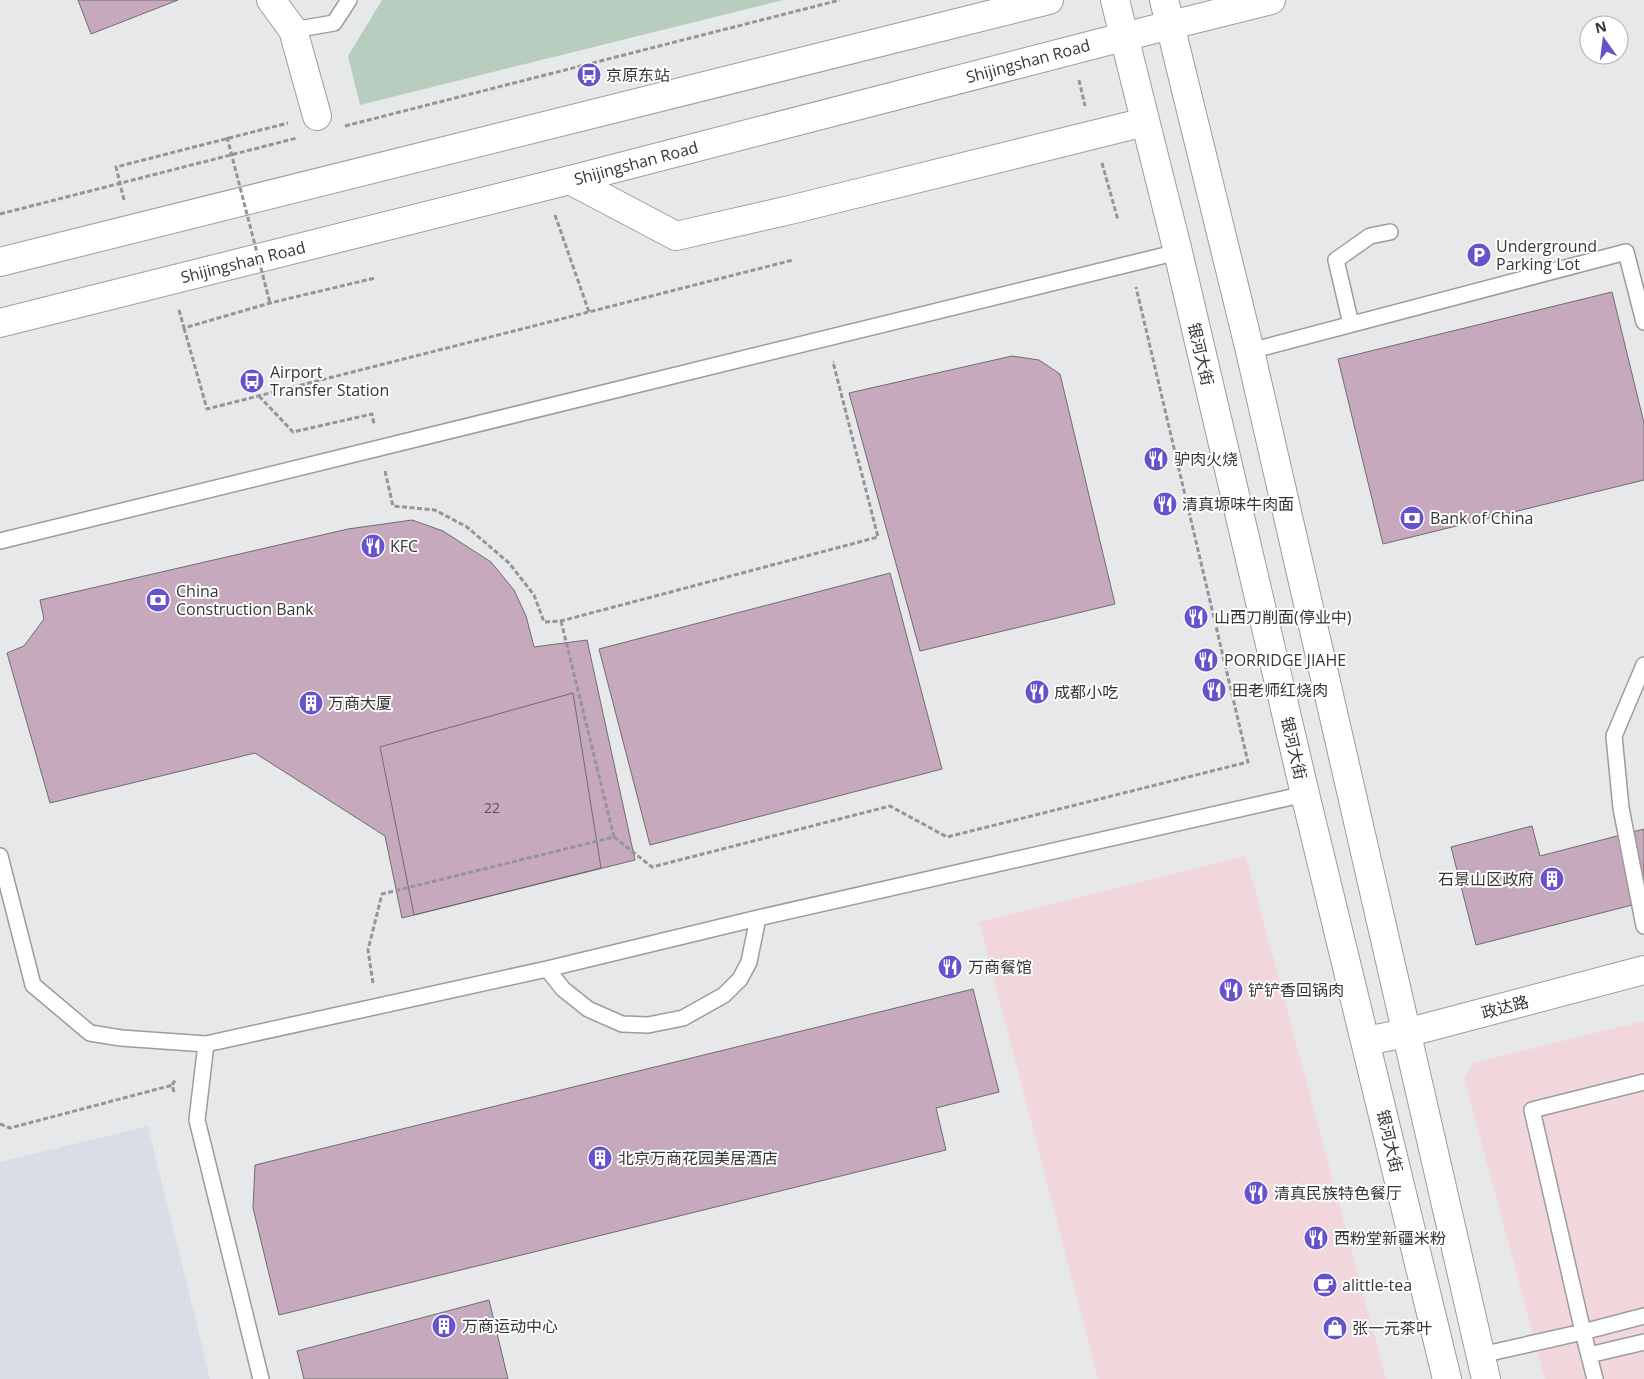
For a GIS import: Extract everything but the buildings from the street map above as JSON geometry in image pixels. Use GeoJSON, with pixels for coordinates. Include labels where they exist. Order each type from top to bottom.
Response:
{"type":"FeatureCollection","features":[{"type":"Feature","properties":{"kind":"main road"},"geometry":{"type":"LineString","coordinates":[[271,0],[293,30],[311,126]]}},
{"type":"Feature","properties":{"kind":"main road"},"geometry":{"type":"LineString","coordinates":[[0,262],[1049,0]]}},
{"type":"Feature","properties":{"kind":"main road","name":"银河大街"},"geometry":{"type":"LineString","coordinates":[[1115,0],[1178,252],[1305,794],[1447,1379]]}},
{"type":"Feature","properties":{"kind":"main road","name":"Shijingshan Road"},"geometry":{"type":"LineString","coordinates":[[0,323],[570,180],[1123,37],[1167,12],[1271,0]]}},
{"type":"Feature","properties":{"kind":"main road"},"geometry":{"type":"LineString","coordinates":[[1167,12],[1250,351],[1484,1367]]}},
{"type":"Feature","properties":{"kind":"main road"},"geometry":{"type":"LineString","coordinates":[[570,180],[676,236],[1145,122]]}},
{"type":"Feature","properties":{"kind":"main road","name":"政达路"},"geometry":{"type":"LineString","coordinates":[[1366,1041],[1644,970]]}},
{"type":"Feature","properties":{"kind":"lane"},"geometry":{"type":"LineString","coordinates":[[293,30],[334,23],[349,0]]}},
{"type":"Feature","properties":{"kind":"lane"},"geometry":{"type":"LineString","coordinates":[[1351,324],[1336,260],[1370,236],[1390,232]]}},
{"type":"Feature","properties":{"kind":"lane"},"geometry":{"type":"LineString","coordinates":[[0,541],[1178,252]]}},
{"type":"Feature","properties":{"kind":"lane"},"geometry":{"type":"LineString","coordinates":[[1250,351],[1626,252],[1644,322]]}},
{"type":"Feature","properties":{"kind":"lane"},"geometry":{"type":"LineString","coordinates":[[1644,666],[1614,736],[1621,808],[1644,926]]}},
{"type":"Feature","properties":{"kind":"lane"},"geometry":{"type":"LineString","coordinates":[[0,856],[33,985],[90,1033],[121,1038],[200,1044],[547,968],[758,918],[1305,794]]}},
{"type":"Feature","properties":{"kind":"lane"},"geometry":{"type":"LineString","coordinates":[[547,968],[563,989],[588,1009],[622,1024],[648,1025],[683,1018],[724,995],[740,979],[749,962],[758,918]]}},
{"type":"Feature","properties":{"kind":"lane"},"geometry":{"type":"LineString","coordinates":[[200,1044],[202,1079],[197,1120],[261,1379]]}},
{"type":"Feature","properties":{"kind":"lane"},"geometry":{"type":"LineString","coordinates":[[1595,1379],[1532,1110],[1644,1082]]}},
{"type":"Feature","properties":{"kind":"lane"},"geometry":{"type":"LineString","coordinates":[[1484,1367],[1583,1332],[1644,1316]]}},
{"type":"Feature","properties":{"kind":"lane"},"geometry":{"type":"LineString","coordinates":[[1589,1355],[1644,1342]]}},
{"type":"Feature","properties":{"kind":"path"},"geometry":{"type":"LineString","coordinates":[[344,126],[840,0]]}},
{"type":"Feature","properties":{"kind":"path"},"geometry":{"type":"LineString","coordinates":[[1079,78],[1087,112]]}},
{"type":"Feature","properties":{"kind":"path"},"geometry":{"type":"LineString","coordinates":[[116,167],[227,137],[311,126]]}},
{"type":"Feature","properties":{"kind":"path"},"geometry":{"type":"LineString","coordinates":[[0,214],[311,126]]}},
{"type":"Feature","properties":{"kind":"path"},"geometry":{"type":"LineString","coordinates":[[227,137],[270,303]]}},
{"type":"Feature","properties":{"kind":"path"},"geometry":{"type":"LineString","coordinates":[[1101,160],[1118,220]]}},
{"type":"Feature","properties":{"kind":"path"},"geometry":{"type":"LineString","coordinates":[[552,206],[589,312]]}},
{"type":"Feature","properties":{"kind":"path"},"geometry":{"type":"LineString","coordinates":[[184,328],[207,409],[793,260]]}},
{"type":"Feature","properties":{"kind":"path"},"geometry":{"type":"LineString","coordinates":[[206,321],[270,303],[375,278]]}},
{"type":"Feature","properties":{"kind":"path"},"geometry":{"type":"LineString","coordinates":[[561,621],[614,837],[652,866],[890,806],[947,837],[1248,762],[1136,287]]}},
{"type":"Feature","properties":{"kind":"path"},"geometry":{"type":"LineString","coordinates":[[259,396],[293,432],[372,414],[393,506],[435,510],[467,527],[509,563],[534,596],[544,622],[561,621],[878,537],[833,362],[842,360]]}},
{"type":"Feature","properties":{"kind":"path"},"geometry":{"type":"LineString","coordinates":[[376,1006],[368,950],[382,894],[614,837]]}},
{"type":"Feature","properties":{"kind":"path"},"geometry":{"type":"LineString","coordinates":[[364,986],[373,984]]}},
{"type":"Feature","properties":{"kind":"path"},"geometry":{"type":"LineString","coordinates":[[172,1086],[200,1044]]}},
{"type":"Feature","properties":{"kind":"path"},"geometry":{"type":"LineString","coordinates":[[0,1124],[10,1128],[202,1079]]}},
{"type":"Feature","properties":{"kind":"path"},"geometry":{"type":"LineString","coordinates":[[172,1086],[175,1095]]}},
{"type":"Feature","properties":{"kind":"shaded area"},"geometry":{"type":"Polygon","coordinates":[[[1246,856],[1386,1379],[1098,1379],[979,922],[1246,856]]]}},
{"type":"Feature","properties":{"kind":"shaded area"},"geometry":{"type":"Polygon","coordinates":[[[1644,1021],[1644,1379],[1545,1379],[1464,1078],[1473,1063],[1644,1021]]]}},
{"type":"Feature","properties":{"kind":"shaded area"},"geometry":{"type":"Polygon","coordinates":[[[148,1126],[210,1379],[0,1379],[0,1162],[148,1126]]]}},
{"type":"Feature","properties":{"kind":"green space"},"geometry":{"type":"Polygon","coordinates":[[[382,0],[783,0],[360,105],[348,56],[382,0]]]}},
{"type":"Feature","properties":{"kind":"place","name":"京原东站"},"geometry":{"type":"Point","coordinates":[589,75]}},
{"type":"Feature","properties":{"kind":"place","name":"Underground Parking Lot"},"geometry":{"type":"Point","coordinates":[1479,255]}},
{"type":"Feature","properties":{"kind":"place","name":"Airport Transfer Station"},"geometry":{"type":"Point","coordinates":[252,381]}},
{"type":"Feature","properties":{"kind":"place","name":"驴肉火烧"},"geometry":{"type":"Point","coordinates":[1156,459]}},
{"type":"Feature","properties":{"kind":"place","name":"清真塬味牛肉面"},"geometry":{"type":"Point","coordinates":[1165,504]}},
{"type":"Feature","properties":{"kind":"place","name":"Bank of China"},"geometry":{"type":"Point","coordinates":[1412,518]}},
{"type":"Feature","properties":{"kind":"place","name":"KFC"},"geometry":{"type":"Point","coordinates":[373,546]}},
{"type":"Feature","properties":{"kind":"place","name":"China Construction Bank"},"geometry":{"type":"Point","coordinates":[158,600]}},
{"type":"Feature","properties":{"kind":"place","name":"山西刀削面(停业中)"},"geometry":{"type":"Point","coordinates":[1196,617]}},
{"type":"Feature","properties":{"kind":"place","name":"PORRIDGE JIAHE"},"geometry":{"type":"Point","coordinates":[1206,660]}},
{"type":"Feature","properties":{"kind":"place","name":"田老师红烧肉"},"geometry":{"type":"Point","coordinates":[1214,690]}},
{"type":"Feature","properties":{"kind":"place","name":"成都小吃"},"geometry":{"type":"Point","coordinates":[1037,692]}},
{"type":"Feature","properties":{"kind":"place","name":"万商大厦"},"geometry":{"type":"Point","coordinates":[311,703]}},
{"type":"Feature","properties":{"kind":"place","name":"石景山区政府"},"geometry":{"type":"Point","coordinates":[1552,879]}},
{"type":"Feature","properties":{"kind":"place","name":"万商餐馆"},"geometry":{"type":"Point","coordinates":[950,967]}},
{"type":"Feature","properties":{"kind":"place","name":"铲铲香回锅肉"},"geometry":{"type":"Point","coordinates":[1231,990]}},
{"type":"Feature","properties":{"kind":"place","name":"北京万商花园美居酒店"},"geometry":{"type":"Point","coordinates":[600,1158]}},
{"type":"Feature","properties":{"kind":"place","name":"清真民族特色餐厅"},"geometry":{"type":"Point","coordinates":[1256,1193]}},
{"type":"Feature","properties":{"kind":"place","name":"西粉堂新疆米粉"},"geometry":{"type":"Point","coordinates":[1316,1238]}},
{"type":"Feature","properties":{"kind":"place","name":"alittle-tea"},"geometry":{"type":"Point","coordinates":[1325,1285]}},
{"type":"Feature","properties":{"kind":"place","name":"万商运动中心"},"geometry":{"type":"Point","coordinates":[444,1326]}},
{"type":"Feature","properties":{"kind":"place","name":"张一元茶叶"},"geometry":{"type":"Point","coordinates":[1335,1328]}}]}
